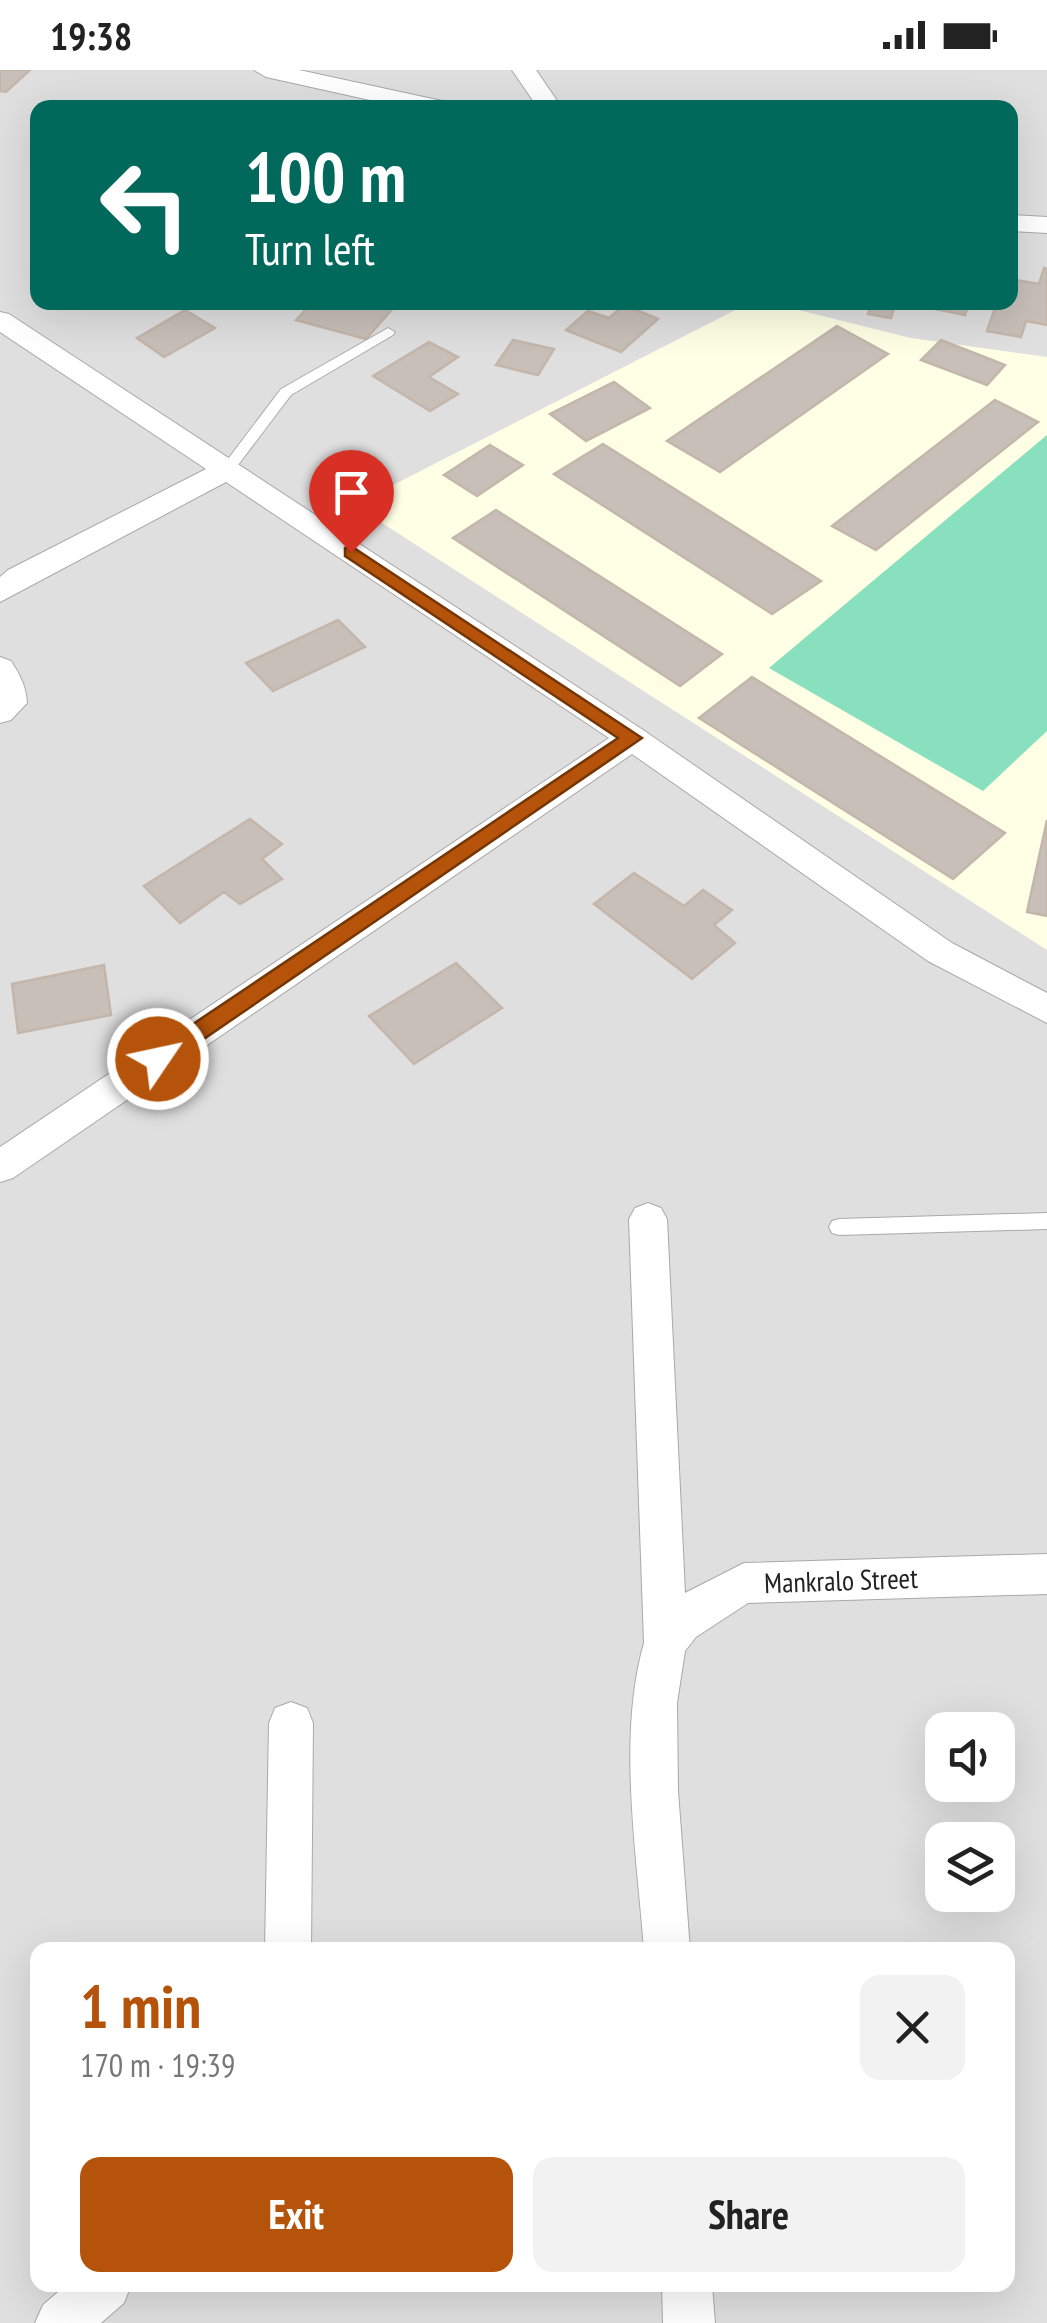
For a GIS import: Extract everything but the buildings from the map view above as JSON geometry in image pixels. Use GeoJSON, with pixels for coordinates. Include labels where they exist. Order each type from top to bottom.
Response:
{"type":"FeatureCollection","features":[{"type":"Feature","properties":{"kind":"street"},"geometry":{"type":"LineString","coordinates":[[267,70],[405,100]]}},
{"type":"Feature","properties":{"kind":"street"},"geometry":{"type":"LineString","coordinates":[[524,70],[545,100]]}},
{"type":"Feature","properties":{"kind":"street"},"geometry":{"type":"LineString","coordinates":[[1018,217],[1045,225]]}},
{"type":"Feature","properties":{"kind":"street"},"geometry":{"type":"LineString","coordinates":[[1018,223],[1045,225]]}},
{"type":"Feature","properties":{"kind":"street"},"geometry":{"type":"LineString","coordinates":[[0,320],[632,738],[940,952],[1047,1009]]}},
{"type":"Feature","properties":{"kind":"street"},"geometry":{"type":"LineString","coordinates":[[0,592],[18,577],[227,470]]}},
{"type":"Feature","properties":{"kind":"street"},"geometry":{"type":"LineString","coordinates":[[0,668],[10,686],[11,703],[0,712]]}},
{"type":"Feature","properties":{"kind":"street"},"geometry":{"type":"LineString","coordinates":[[0,1166],[632,738]]}},
{"type":"Feature","properties":{"kind":"street"},"geometry":{"type":"LineString","coordinates":[[648,1219],[666,1643],[654,1708],[667,1942]]}},
{"type":"Feature","properties":{"kind":"street","name":"Mankralo Street"},"geometry":{"type":"LineString","coordinates":[[666,1643],[702,1604],[744,1583],[1047,1574]]}},
{"type":"Feature","properties":{"kind":"street"},"geometry":{"type":"LineString","coordinates":[[288,1942],[291,1723]]}},
{"type":"Feature","properties":{"kind":"street"},"geometry":{"type":"LineString","coordinates":[[61,2323],[98,2292]]}},
{"type":"Feature","properties":{"kind":"street"},"geometry":{"type":"LineString","coordinates":[[687,2292],[689,2323]]}},
{"type":"Feature","properties":{"kind":"lane"},"geometry":{"type":"LineString","coordinates":[[227,470],[286,392],[388,332]]}},
{"type":"Feature","properties":{"kind":"lane"},"geometry":{"type":"LineString","coordinates":[[839,1226],[1047,1220]]}},
{"type":"Feature","properties":{"kind":"shaded area"},"geometry":{"type":"Polygon","coordinates":[[[0,70],[1047,70],[1047,2323],[0,2323],[0,70]]]}},
{"type":"Feature","properties":{"kind":"shaded area"},"geometry":{"type":"Polygon","coordinates":[[[735,310],[798,310],[911,338],[1047,357],[1047,950],[354,505],[735,310]]]}},
{"type":"Feature","properties":{"kind":"green space"},"geometry":{"type":"Polygon","coordinates":[[[1047,435],[1047,731],[983,791],[769,668],[1047,435]]]}},
{"type":"Feature","properties":{"kind":"route"},"geometry":{"type":"LineString","coordinates":[[158,1059],[632,738],[351,552]]}}]}
